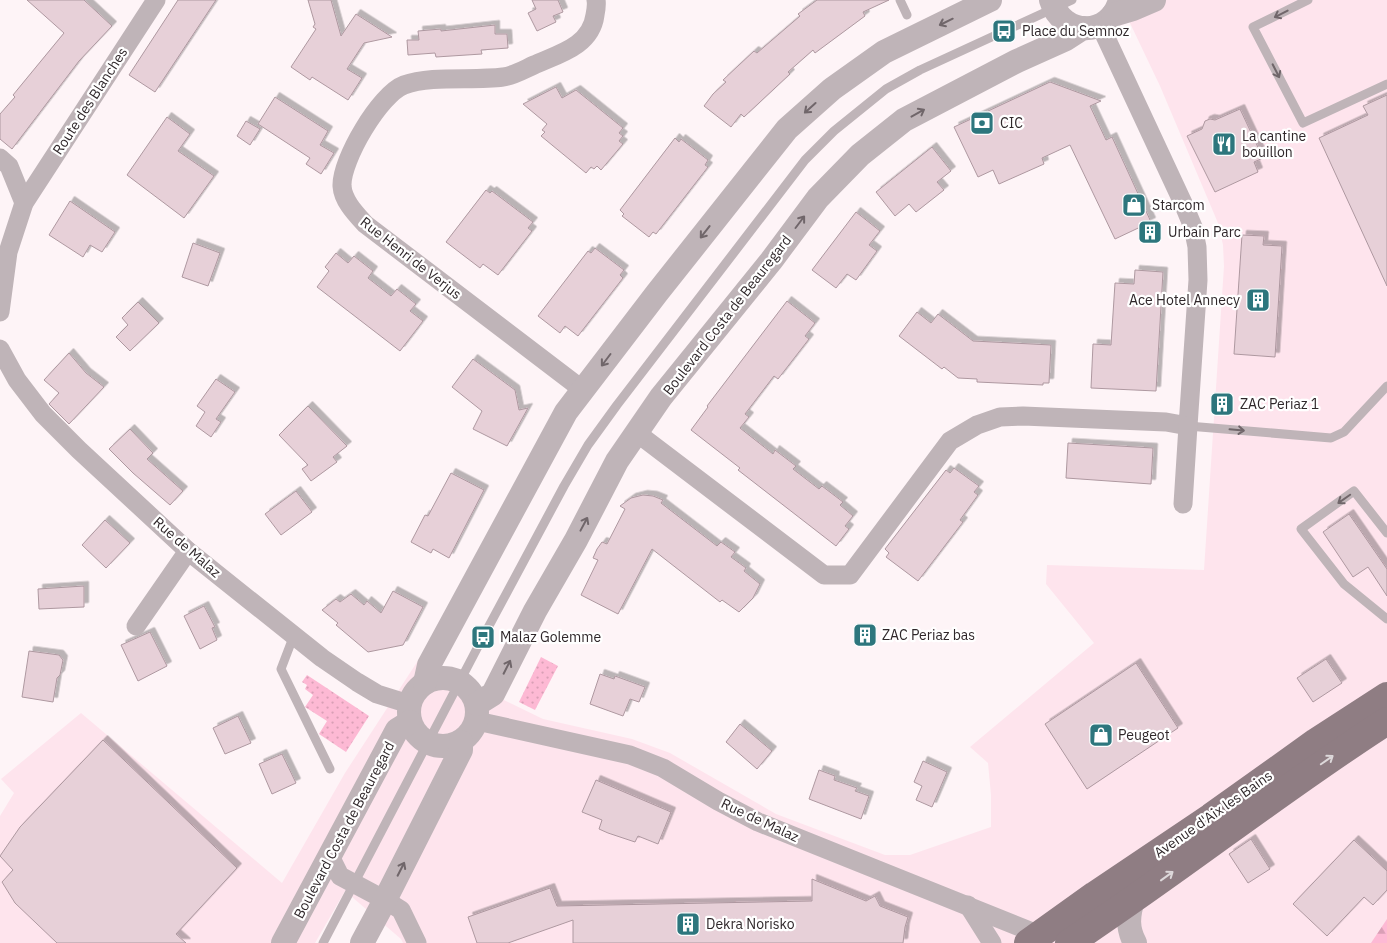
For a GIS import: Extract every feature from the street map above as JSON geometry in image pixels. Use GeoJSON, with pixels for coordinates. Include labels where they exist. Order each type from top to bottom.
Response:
{"type":"FeatureCollection","features":[{"type":"Feature","properties":{"kind":"main road","name":"Avenue d'Aix les Bains"},"geometry":{"type":"LineString","coordinates":[[1034,939],[1070,943],[1133,900],[1244,807],[1295,770],[1316,742],[1387,696]]}},
{"type":"Feature","properties":{"kind":"main road","name":"Avenue d'Aix les Bains"},"geometry":{"type":"LineString","coordinates":[[1295,770],[1328,759],[1387,721]]}},
{"type":"Feature","properties":{"kind":"main road","name":"Avenue d'Aix les Bains"},"geometry":{"type":"LineString","coordinates":[[1034,939],[1095,895],[1244,807]]}},
{"type":"Feature","properties":{"kind":"street","name":"Route des Blanches"},"geometry":{"type":"LineString","coordinates":[[24,203],[156,0]]}},
{"type":"Feature","properties":{"kind":"street","name":"Rue Henri de Verjus"},"geometry":{"type":"LineString","coordinates":[[583,390],[365,224],[350,207],[342,186],[345,167],[354,147],[388,95],[403,86],[420,81],[505,77],[573,48],[584,39],[595,22],[596,0]]}},
{"type":"Feature","properties":{"kind":"street","name":"Boulevard Costa de Beauregard"},"geometry":{"type":"LineString","coordinates":[[283,943],[397,730],[409,713],[415,692],[425,682],[429,665],[566,412],[787,129],[832,89],[884,52],[990,0]]}},
{"type":"Feature","properties":{"kind":"street","name":"Boulevard Costa de Beauregard"},"geometry":{"type":"LineString","coordinates":[[362,943],[462,750],[461,742],[468,737],[477,712],[493,694],[535,611],[576,540],[617,461],[661,397],[771,260],[818,198],[860,155],[904,120],[1017,61],[1066,39],[1104,17],[1133,9],[1154,0]]}},
{"type":"Feature","properties":{"kind":"street"},"geometry":{"type":"LineString","coordinates":[[1059,3],[1058,16],[1074,26],[1104,17],[1193,227],[1197,247],[1198,280],[1183,504]]}},
{"type":"Feature","properties":{"kind":"street"},"geometry":{"type":"LineString","coordinates":[[0,158],[9,166],[24,203],[4,250],[0,312]]}},
{"type":"Feature","properties":{"kind":"street","name":"Rue de Malaz"},"geometry":{"type":"LineString","coordinates":[[0,349],[17,380],[44,414],[79,450],[188,551],[322,658],[409,713]]}},
{"type":"Feature","properties":{"kind":"street"},"geometry":{"type":"LineString","coordinates":[[637,434],[824,575],[850,574],[950,442],[977,425],[1000,418],[1023,416],[1166,422],[1188,426]]}},
{"type":"Feature","properties":{"kind":"street"},"geometry":{"type":"LineString","coordinates":[[136,626],[188,551]]}},
{"type":"Feature","properties":{"kind":"street"},"geometry":{"type":"LineString","coordinates":[[425,682],[437,678],[449,678],[460,682],[471,691],[477,712]]}},
{"type":"Feature","properties":{"kind":"street","name":"Rue de Malaz"},"geometry":{"type":"LineString","coordinates":[[477,712],[630,755],[663,768],[758,822],[968,906],[1034,939]]}},
{"type":"Feature","properties":{"kind":"street"},"geometry":{"type":"LineString","coordinates":[[409,713],[416,735],[427,743],[444,747],[461,742]]}},
{"type":"Feature","properties":{"kind":"street"},"geometry":{"type":"LineString","coordinates":[[330,856],[340,876],[401,910],[417,943]]}},
{"type":"Feature","properties":{"kind":"street"},"geometry":{"type":"LineString","coordinates":[[1133,900],[1128,926],[1136,943]]}},
{"type":"Feature","properties":{"kind":"street"},"geometry":{"type":"LineString","coordinates":[[968,906],[992,943]]}},
{"type":"Feature","properties":{"kind":"lane"},"geometry":{"type":"LineString","coordinates":[[900,0],[906,15]]}},
{"type":"Feature","properties":{"kind":"lane"},"geometry":{"type":"LineString","coordinates":[[1308,0],[1254,27],[1303,123],[1387,84]]}},
{"type":"Feature","properties":{"kind":"lane"},"geometry":{"type":"LineString","coordinates":[[323,943],[402,796],[427,743],[564,486],[588,445],[805,160],[840,126],[886,90],[920,70],[1059,3]]}},
{"type":"Feature","properties":{"kind":"lane"},"geometry":{"type":"LineString","coordinates":[[1188,426],[1331,438],[1344,432],[1387,386]]}},
{"type":"Feature","properties":{"kind":"lane"},"geometry":{"type":"LineString","coordinates":[[1387,533],[1354,491],[1301,529],[1344,584],[1387,619]]}},
{"type":"Feature","properties":{"kind":"lane"},"geometry":{"type":"LineString","coordinates":[[294,636],[281,668],[330,769]]}},
{"type":"Feature","properties":{"kind":"shaded area"},"geometry":{"type":"Polygon","coordinates":[[[1119,0],[1387,0],[1387,943],[403,943],[401,939],[345,891],[315,943],[0,943],[0,816],[14,793],[1,779],[81,713],[282,883],[345,773],[419,659],[543,719],[632,739],[670,753],[776,814],[885,855],[910,855],[991,827],[988,763],[970,747],[1094,643],[1046,584],[1047,565],[1204,570],[1224,266],[1223,245],[1218,223],[1160,86],[1119,0]]]}},
{"type":"Feature","properties":{"kind":"green space"},"geometry":{"type":"Polygon","coordinates":[[[541,657],[558,666],[535,710],[519,702],[541,657]]]}},
{"type":"Feature","properties":{"kind":"green space"},"geometry":{"type":"Polygon","coordinates":[[[307,675],[369,716],[346,752],[319,734],[327,721],[305,707],[313,695],[305,689],[307,685],[302,682],[307,675]]]}},
{"type":"Feature","properties":{"kind":"green space"},"geometry":{"type":"Polygon","coordinates":[[[1387,919],[1387,943],[1371,943],[1387,919]]]}},
{"type":"Feature","properties":{"kind":"building"},"geometry":{"type":"Polygon","coordinates":[[[27,0],[84,0],[112,26],[79,61],[12,149],[0,139],[0,114],[15,97],[13,95],[64,33],[27,0]]]}},
{"type":"Feature","properties":{"kind":"building"},"geometry":{"type":"Polygon","coordinates":[[[178,0],[216,0],[155,92],[129,75],[178,0]]]}},
{"type":"Feature","properties":{"kind":"building"},"geometry":{"type":"Polygon","coordinates":[[[308,0],[331,0],[341,36],[356,14],[392,37],[364,43],[347,69],[362,78],[348,100],[312,77],[310,80],[291,67],[316,29],[313,27],[315,24],[308,0]]]}},
{"type":"Feature","properties":{"kind":"building"},"geometry":{"type":"Polygon","coordinates":[[[532,0],[558,0],[563,12],[553,16],[556,22],[537,31],[528,13],[536,9],[532,0]]]}},
{"type":"Feature","properties":{"kind":"building"},"geometry":{"type":"Polygon","coordinates":[[[817,0],[889,0],[863,12],[865,16],[815,53],[813,50],[788,72],[790,74],[744,117],[741,114],[731,127],[704,106],[726,82],[723,80],[754,51],[757,53],[800,16],[798,14],[817,0]]]}},
{"type":"Feature","properties":{"kind":"building"},"geometry":{"type":"Polygon","coordinates":[[[495,25],[495,34],[507,34],[508,48],[481,50],[482,54],[436,57],[435,53],[408,55],[407,40],[419,40],[418,31],[441,29],[441,31],[495,25]]]}},
{"type":"Feature","properties":{"kind":"building"},"geometry":{"type":"Polygon","coordinates":[[[1050,82],[1101,101],[1090,106],[1106,140],[1112,137],[1151,222],[1115,239],[1070,145],[1042,158],[1044,164],[999,184],[993,170],[978,177],[954,127],[1050,82]]]}},
{"type":"Feature","properties":{"kind":"building"},"geometry":{"type":"Polygon","coordinates":[[[556,87],[562,98],[576,90],[623,128],[619,133],[623,136],[619,141],[623,144],[601,170],[597,166],[594,169],[591,167],[586,173],[541,136],[545,132],[542,130],[547,124],[523,104],[556,87]]]}},
{"type":"Feature","properties":{"kind":"building"},"geometry":{"type":"Polygon","coordinates":[[[1387,95],[1387,286],[1319,138],[1368,115],[1363,106],[1387,95]]]}},
{"type":"Feature","properties":{"kind":"building"},"geometry":{"type":"Polygon","coordinates":[[[275,97],[328,131],[320,145],[334,153],[321,174],[306,164],[310,158],[258,124],[275,97]]]}},
{"type":"Feature","properties":{"kind":"building","name":"La cantine bouillon"},"geometry":{"type":"Polygon","coordinates":[[[1240,109],[1263,158],[1254,162],[1258,172],[1215,192],[1187,136],[1202,129],[1205,121],[1215,120],[1240,109]]]}},
{"type":"Feature","properties":{"kind":"building"},"geometry":{"type":"Polygon","coordinates":[[[167,117],[190,134],[178,151],[214,176],[184,218],[127,175],[167,117]]]}},
{"type":"Feature","properties":{"kind":"building"},"geometry":{"type":"Polygon","coordinates":[[[246,121],[260,129],[250,145],[237,136],[246,121]]]}},
{"type":"Feature","properties":{"kind":"building"},"geometry":{"type":"Polygon","coordinates":[[[675,138],[679,142],[681,139],[708,160],[705,165],[708,167],[656,234],[653,232],[649,237],[622,216],[624,214],[620,210],[675,138]]]}},
{"type":"Feature","properties":{"kind":"building"},"geometry":{"type":"Polygon","coordinates":[[[932,147],[951,171],[937,182],[944,190],[916,212],[909,204],[895,216],[876,192],[932,147]]]}},
{"type":"Feature","properties":{"kind":"building"},"geometry":{"type":"Polygon","coordinates":[[[486,190],[490,193],[492,191],[533,222],[528,228],[532,231],[498,275],[483,264],[480,268],[446,242],[486,190]]]}},
{"type":"Feature","properties":{"kind":"building"},"geometry":{"type":"Polygon","coordinates":[[[70,201],[115,232],[102,252],[90,245],[83,257],[49,235],[70,201]]]}},
{"type":"Feature","properties":{"kind":"building"},"geometry":{"type":"Polygon","coordinates":[[[856,212],[880,231],[869,245],[877,251],[856,280],[847,274],[836,288],[812,270],[856,212]]]}},
{"type":"Feature","properties":{"kind":"building","name":"Ace Hotel Annecy"},"geometry":{"type":"Polygon","coordinates":[[[1242,235],[1264,236],[1263,245],[1282,246],[1275,357],[1234,354],[1242,235]]]}},
{"type":"Feature","properties":{"kind":"building"},"geometry":{"type":"Polygon","coordinates":[[[193,243],[220,253],[208,286],[182,277],[193,243]]]}},
{"type":"Feature","properties":{"kind":"building"},"geometry":{"type":"Polygon","coordinates":[[[595,248],[624,270],[620,275],[623,278],[578,336],[565,326],[560,333],[538,316],[588,251],[591,253],[595,248]]]}},
{"type":"Feature","properties":{"kind":"building"},"geometry":{"type":"Polygon","coordinates":[[[336,253],[348,263],[354,256],[373,271],[368,278],[391,296],[397,289],[416,304],[410,311],[423,321],[400,351],[317,287],[329,271],[325,267],[336,253]]]}},
{"type":"Feature","properties":{"kind":"building"},"geometry":{"type":"Polygon","coordinates":[[[1135,270],[1163,272],[1156,391],[1091,388],[1093,344],[1111,345],[1115,283],[1134,284],[1135,270]]]}},
{"type":"Feature","properties":{"kind":"building"},"geometry":{"type":"Polygon","coordinates":[[[787,301],[815,323],[805,336],[809,339],[778,379],[774,376],[745,414],[749,417],[740,428],[773,454],[775,450],[796,466],[793,469],[819,489],[822,486],[843,502],[840,505],[853,516],[845,526],[849,529],[836,546],[738,470],[740,468],[691,430],[787,301]]]}},
{"type":"Feature","properties":{"kind":"building"},"geometry":{"type":"Polygon","coordinates":[[[138,302],[159,323],[130,351],[116,337],[128,325],[122,318],[138,302]]]}},
{"type":"Feature","properties":{"kind":"building"},"geometry":{"type":"Polygon","coordinates":[[[917,312],[931,323],[938,314],[973,341],[1051,345],[1049,383],[1043,383],[1043,385],[977,382],[977,379],[958,378],[944,367],[942,369],[899,336],[917,312]]]}},
{"type":"Feature","properties":{"kind":"building"},"geometry":{"type":"Polygon","coordinates":[[[69,353],[86,373],[104,387],[69,424],[49,404],[59,393],[44,380],[69,353]]]}},
{"type":"Feature","properties":{"kind":"building"},"geometry":{"type":"Polygon","coordinates":[[[473,359],[515,390],[519,410],[528,408],[507,446],[473,429],[482,411],[452,387],[473,359]]]}},
{"type":"Feature","properties":{"kind":"building"},"geometry":{"type":"Polygon","coordinates":[[[216,379],[235,392],[216,419],[221,422],[211,437],[196,426],[205,412],[197,406],[216,379]]]}},
{"type":"Feature","properties":{"kind":"building"},"geometry":{"type":"Polygon","coordinates":[[[308,406],[347,446],[333,457],[337,462],[311,481],[302,469],[308,465],[279,435],[308,406]]]}},
{"type":"Feature","properties":{"kind":"building"},"geometry":{"type":"Polygon","coordinates":[[[130,429],[153,453],[147,459],[183,491],[170,505],[109,449],[130,429]]]}},
{"type":"Feature","properties":{"kind":"building"},"geometry":{"type":"Polygon","coordinates":[[[1068,443],[1153,448],[1151,484],[1066,478],[1068,443]]]}},
{"type":"Feature","properties":{"kind":"building"},"geometry":{"type":"Polygon","coordinates":[[[954,468],[979,486],[974,492],[978,495],[960,520],[963,522],[918,581],[886,557],[889,553],[885,549],[946,470],[950,473],[954,468]]]}},
{"type":"Feature","properties":{"kind":"building"},"geometry":{"type":"Polygon","coordinates":[[[451,473],[484,490],[449,558],[433,549],[431,553],[411,542],[425,515],[428,516],[451,473]]]}},
{"type":"Feature","properties":{"kind":"building"},"geometry":{"type":"Polygon","coordinates":[[[296,491],[312,512],[281,535],[265,514],[296,491]]]}},
{"type":"Feature","properties":{"kind":"building"},"geometry":{"type":"Polygon","coordinates":[[[643,495],[663,500],[661,503],[717,546],[721,542],[735,552],[731,557],[746,568],[744,571],[760,584],[753,598],[739,612],[722,600],[720,602],[652,549],[618,614],[581,595],[598,560],[593,558],[597,549],[602,542],[607,544],[625,509],[620,506],[631,498],[643,495]]]}},
{"type":"Feature","properties":{"kind":"building"},"geometry":{"type":"Polygon","coordinates":[[[1349,514],[1387,569],[1387,596],[1368,567],[1353,577],[1323,532],[1349,514]]]}},
{"type":"Feature","properties":{"kind":"building"},"geometry":{"type":"Polygon","coordinates":[[[105,520],[130,543],[106,568],[82,545],[105,520]]]}},
{"type":"Feature","properties":{"kind":"building"},"geometry":{"type":"Polygon","coordinates":[[[84,586],[84,607],[39,609],[38,589],[84,586]]]}},
{"type":"Feature","properties":{"kind":"building"},"geometry":{"type":"Polygon","coordinates":[[[393,591],[423,607],[403,645],[368,652],[336,625],[338,623],[322,610],[336,599],[340,602],[351,594],[364,605],[367,601],[381,613],[393,591]]]}},
{"type":"Feature","properties":{"kind":"building"},"geometry":{"type":"Polygon","coordinates":[[[204,606],[215,627],[212,628],[217,640],[200,649],[184,616],[204,606]]]}},
{"type":"Feature","properties":{"kind":"building"},"geometry":{"type":"Polygon","coordinates":[[[150,632],[167,666],[138,681],[121,645],[150,632]]]}},
{"type":"Feature","properties":{"kind":"building"},"geometry":{"type":"Polygon","coordinates":[[[29,651],[59,655],[63,660],[60,675],[57,678],[53,702],[22,697],[29,651]]]}},
{"type":"Feature","properties":{"kind":"building"},"geometry":{"type":"Polygon","coordinates":[[[1326,659],[1342,683],[1313,702],[1297,678],[1326,659]]]}},
{"type":"Feature","properties":{"kind":"building"},"geometry":{"type":"Polygon","coordinates":[[[1136,663],[1178,728],[1087,789],[1045,724],[1136,663]]]}},
{"type":"Feature","properties":{"kind":"building"},"geometry":{"type":"Polygon","coordinates":[[[600,674],[614,679],[615,676],[645,687],[639,702],[630,699],[623,716],[590,704],[600,674]]]}},
{"type":"Feature","properties":{"kind":"building"},"geometry":{"type":"Polygon","coordinates":[[[238,716],[251,743],[225,754],[213,728],[238,716]]]}},
{"type":"Feature","properties":{"kind":"building"},"geometry":{"type":"Polygon","coordinates":[[[740,724],[772,751],[757,769],[726,742],[740,724]]]}},
{"type":"Feature","properties":{"kind":"building"},"geometry":{"type":"Polygon","coordinates":[[[103,740],[237,868],[176,934],[186,943],[57,943],[15,903],[2,882],[13,870],[0,856],[20,827],[103,740]]]}},
{"type":"Feature","properties":{"kind":"building"},"geometry":{"type":"Polygon","coordinates":[[[282,754],[296,783],[272,794],[259,764],[282,754]]]}},
{"type":"Feature","properties":{"kind":"building"},"geometry":{"type":"Polygon","coordinates":[[[923,761],[947,772],[932,807],[916,800],[922,786],[914,782],[923,761]]]}},
{"type":"Feature","properties":{"kind":"building"},"geometry":{"type":"Polygon","coordinates":[[[819,770],[835,776],[834,780],[857,788],[855,791],[869,796],[861,819],[809,799],[819,770]]]}},
{"type":"Feature","properties":{"kind":"building"},"geometry":{"type":"Polygon","coordinates":[[[596,780],[671,812],[658,844],[638,836],[635,842],[608,833],[599,829],[602,820],[582,812],[596,780]]]}},
{"type":"Feature","properties":{"kind":"building"},"geometry":{"type":"Polygon","coordinates":[[[1251,839],[1270,869],[1248,883],[1229,854],[1251,839]]]}},
{"type":"Feature","properties":{"kind":"building"},"geometry":{"type":"Polygon","coordinates":[[[1354,840],[1387,871],[1387,890],[1373,905],[1364,897],[1327,936],[1293,904],[1354,840]]]}},
{"type":"Feature","properties":{"kind":"building"},"geometry":{"type":"Polygon","coordinates":[[[812,879],[866,901],[875,896],[880,906],[908,917],[903,943],[573,943],[573,920],[508,943],[477,943],[468,917],[550,888],[557,906],[812,901],[812,879]]]}},
{"type":"Feature","properties":{"kind":"place","name":"Place du Semnoz"},"geometry":{"type":"Point","coordinates":[1004,31]}},
{"type":"Feature","properties":{"kind":"place","name":"CIC"},"geometry":{"type":"Point","coordinates":[982,123]}},
{"type":"Feature","properties":{"kind":"place","name":"La cantine bouillon"},"geometry":{"type":"Point","coordinates":[1224,144]}},
{"type":"Feature","properties":{"kind":"place","name":"Starcom"},"geometry":{"type":"Point","coordinates":[1134,205]}},
{"type":"Feature","properties":{"kind":"place","name":"Urbain Parc"},"geometry":{"type":"Point","coordinates":[1150,232]}},
{"type":"Feature","properties":{"kind":"place","name":"Ace Hotel Annecy"},"geometry":{"type":"Point","coordinates":[1258,300]}},
{"type":"Feature","properties":{"kind":"place","name":"ZAC Periaz 1"},"geometry":{"type":"Point","coordinates":[1222,404]}},
{"type":"Feature","properties":{"kind":"place","name":"ZAC Periaz bas"},"geometry":{"type":"Point","coordinates":[865,635]}},
{"type":"Feature","properties":{"kind":"place","name":"Malaz Golemme"},"geometry":{"type":"Point","coordinates":[483,637]}},
{"type":"Feature","properties":{"kind":"place","name":"Peugeot"},"geometry":{"type":"Point","coordinates":[1101,735]}},
{"type":"Feature","properties":{"kind":"place","name":"Dekra Norisko"},"geometry":{"type":"Point","coordinates":[688,924]}}]}
